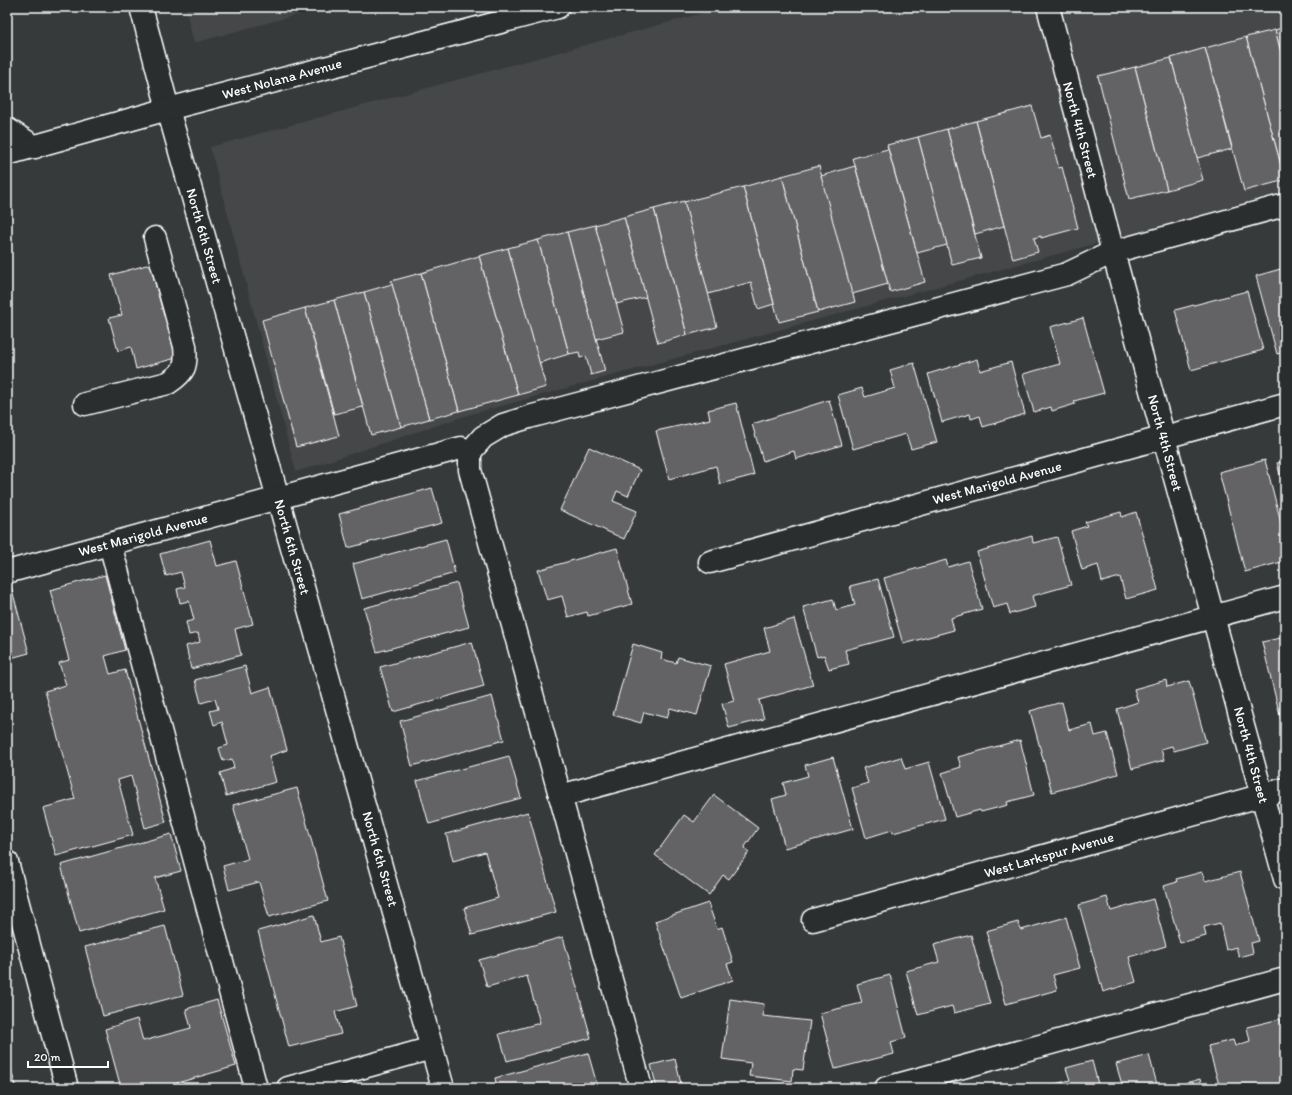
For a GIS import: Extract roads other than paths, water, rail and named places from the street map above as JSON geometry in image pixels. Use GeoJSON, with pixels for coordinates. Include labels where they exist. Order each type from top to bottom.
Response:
{"type":"FeatureCollection","features":[{"type":"Feature","properties":{"kind":"street","name":"North 6th Street"},"geometry":{"type":"LineString","coordinates":[[141,7],[168,109],[443,1088]]}},
{"type":"Feature","properties":{"kind":"street","name":"West Nolana Avenue"},"geometry":{"type":"LineString","coordinates":[[7,154],[168,109],[558,7]]}},
{"type":"Feature","properties":{"kind":"street","name":"North 4th Street"},"geometry":{"type":"LineString","coordinates":[[1048,7],[1212,616],[1285,878]]}},
{"type":"Feature","properties":{"kind":"street"},"geometry":{"type":"LineString","coordinates":[[7,129],[35,147]]}},
{"type":"Feature","properties":{"kind":"street"},"geometry":{"type":"LineString","coordinates":[[641,1088],[470,470],[470,452],[483,437],[503,425],[529,417],[1067,274],[1113,252],[1285,205]]}},
{"type":"Feature","properties":{"kind":"street"},"geometry":{"type":"LineString","coordinates":[[85,404],[168,383],[179,375],[186,361],[185,346],[154,238]]}},
{"type":"Feature","properties":{"kind":"street","name":"West Marigold Avenue"},"geometry":{"type":"LineString","coordinates":[[710,562],[1285,404]]}},
{"type":"Feature","properties":{"kind":"street","name":"West Marigold Avenue"},"geometry":{"type":"LineString","coordinates":[[7,572],[461,448],[470,452]]}},
{"type":"Feature","properties":{"kind":"street"},"geometry":{"type":"LineString","coordinates":[[110,544],[256,1088]]}},
{"type":"Feature","properties":{"kind":"street"},"geometry":{"type":"LineString","coordinates":[[560,796],[1285,597]]}},
{"type":"Feature","properties":{"kind":"street","name":"West Larkspur Avenue"},"geometry":{"type":"LineString","coordinates":[[812,920],[1285,789]]}},
{"type":"Feature","properties":{"kind":"street"},"geometry":{"type":"LineString","coordinates":[[7,862],[67,1088]]}},
{"type":"Feature","properties":{"kind":"street"},"geometry":{"type":"LineString","coordinates":[[886,1088],[1285,979]]}},
{"type":"Feature","properties":{"kind":"street"},"geometry":{"type":"LineString","coordinates":[[288,1088],[432,1048]]}}]}
